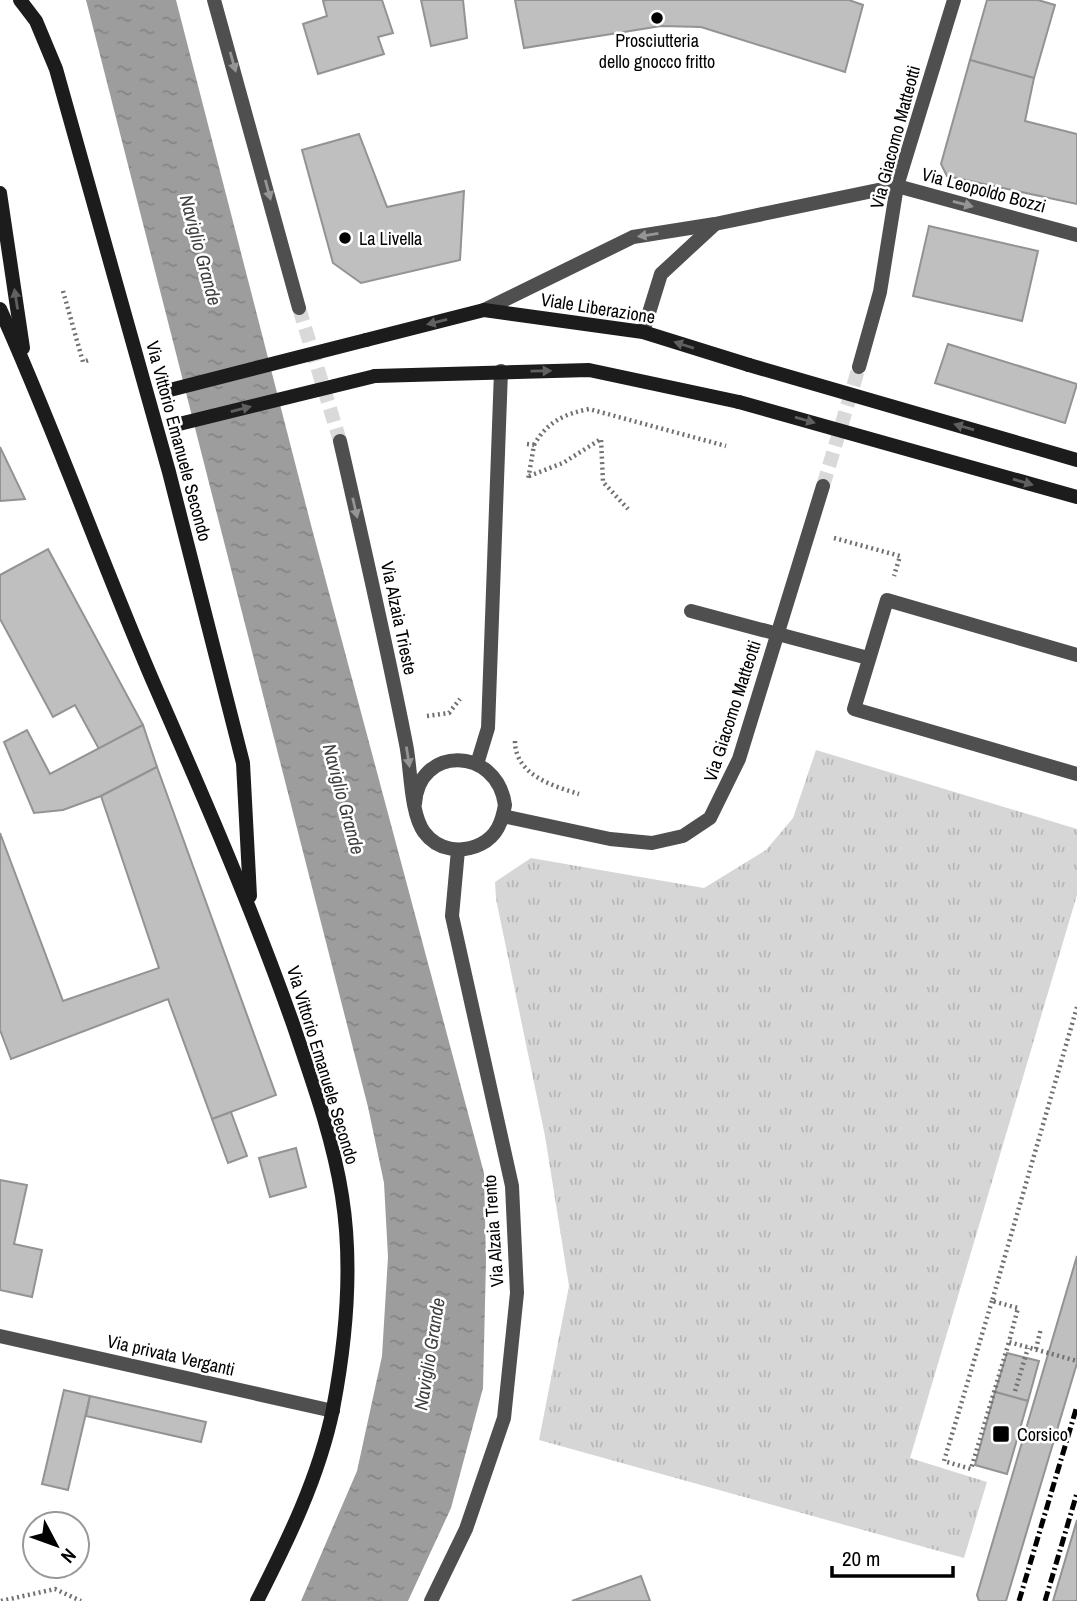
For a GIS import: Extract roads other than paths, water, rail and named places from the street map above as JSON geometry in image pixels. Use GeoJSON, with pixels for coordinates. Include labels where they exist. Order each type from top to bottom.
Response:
{"type":"FeatureCollection","features":[{"type":"Feature","properties":{"kind":"main road","name":"Via Vittorio Emanuele Secondo"},"geometry":{"type":"LineString","coordinates":[[20,0],[36,21],[56,69],[157,429],[243,763],[251,905]]}},
{"type":"Feature","properties":{"kind":"main road","name":"Via Vittorio Emanuele Secondo"},"geometry":{"type":"LineString","coordinates":[[0,193],[26,367]]}},
{"type":"Feature","properties":{"kind":"main road","name":"Via Vittorio Emanuele Secondo"},"geometry":{"type":"LineString","coordinates":[[0,309],[152,679],[251,905],[309,1072],[331,1146],[342,1197],[346,1306],[332,1411],[318,1464],[299,1513],[257,1601]]}},
{"type":"Feature","properties":{"kind":"main road","name":"Viale Liberazione"},"geometry":{"type":"LineString","coordinates":[[148,396],[484,310],[643,332],[1077,460]]}},
{"type":"Feature","properties":{"kind":"main road"},"geometry":{"type":"LineString","coordinates":[[157,429],[375,376],[589,370],[739,402],[1077,497]]}},
{"type":"Feature","properties":{"kind":"street"},"geometry":{"type":"LineString","coordinates":[[214,0],[299,308]]}},
{"type":"Feature","properties":{"kind":"street","name":"Via Giacomo Matteotti"},"geometry":{"type":"LineString","coordinates":[[859,367],[880,292],[897,186],[954,0]]}},
{"type":"Feature","properties":{"kind":"street","name":"Via Leopoldo Bozzi"},"geometry":{"type":"LineString","coordinates":[[484,310],[633,237],[715,224],[897,186],[1077,235]]}},
{"type":"Feature","properties":{"kind":"street"},"geometry":{"type":"LineString","coordinates":[[643,332],[661,274],[715,224]]}},
{"type":"Feature","properties":{"kind":"street"},"geometry":{"type":"LineString","coordinates":[[477,764],[488,729],[501,371]]}},
{"type":"Feature","properties":{"kind":"street","name":"Via Alzaia Trieste"},"geometry":{"type":"LineString","coordinates":[[340,441],[389,655],[415,804],[424,832],[439,845],[458,850]]}},
{"type":"Feature","properties":{"kind":"street","name":"Via Giacomo Matteotti"},"geometry":{"type":"LineString","coordinates":[[503,816],[630,842],[666,842],[695,831],[710,818],[726,792],[739,759],[823,486]]}},
{"type":"Feature","properties":{"kind":"street"},"geometry":{"type":"LineString","coordinates":[[1077,655],[887,600],[854,709],[1077,774]]}},
{"type":"Feature","properties":{"kind":"street"},"geometry":{"type":"LineString","coordinates":[[691,611],[868,657]]}},
{"type":"Feature","properties":{"kind":"street"},"geometry":{"type":"LineString","coordinates":[[415,804],[420,785],[433,769],[458,760],[486,769],[500,785],[505,806],[500,825],[487,841],[469,849],[458,850]]}},
{"type":"Feature","properties":{"kind":"street","name":"Via Alzaia Trento"},"geometry":{"type":"LineString","coordinates":[[432,1601],[466,1529],[504,1418],[517,1293],[512,1186],[452,916],[458,850]]}},
{"type":"Feature","properties":{"kind":"street","name":"Via privata Verganti"},"geometry":{"type":"LineString","coordinates":[[0,1336],[332,1411]]}},
{"type":"Feature","properties":{"kind":"water","name":"Naviglio Grande"},"geometry":{"type":"Polygon","coordinates":[[[86,0],[176,0],[311,525],[484,1173],[486,1261],[483,1388],[451,1508],[408,1601],[301,1601],[357,1471],[382,1356],[388,1257],[384,1183],[368,1107],[86,0]]]}},
{"type":"Feature","properties":{"kind":"tunnel"},"geometry":{"type":"LineString","coordinates":[[299,308],[340,441]]}},
{"type":"Feature","properties":{"kind":"tunnel"},"geometry":{"type":"LineString","coordinates":[[823,486],[859,367]]}},
{"type":"Feature","properties":{"kind":"railway"},"geometry":{"type":"LineString","coordinates":[[1019,1601],[1077,1406]]}},
{"type":"Feature","properties":{"kind":"railway"},"geometry":{"type":"LineString","coordinates":[[1045,1601],[1077,1493]]}},
{"type":"Feature","properties":{"kind":"place","name":"Prosciutteria dello gnocco fritto"},"geometry":{"type":"Point","coordinates":[657,18]}},
{"type":"Feature","properties":{"kind":"place","name":"La Livella"},"geometry":{"type":"Point","coordinates":[345,238]}},
{"type":"Feature","properties":{"kind":"place","name":"Corsico"},"geometry":{"type":"Point","coordinates":[1001,1434]}}]}
